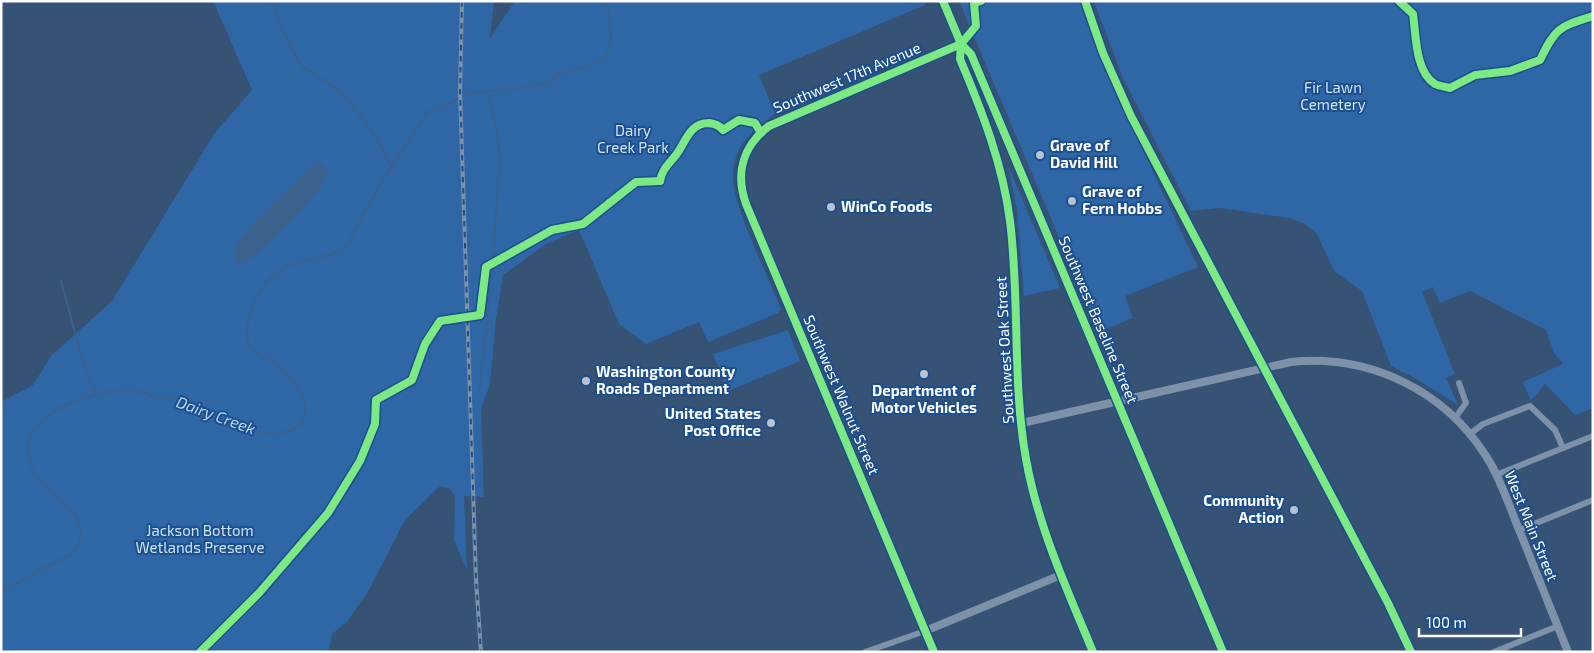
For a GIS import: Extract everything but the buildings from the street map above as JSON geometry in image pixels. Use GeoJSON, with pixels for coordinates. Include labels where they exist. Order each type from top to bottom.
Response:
{"type":"FeatureCollection","features":[{"type":"Feature","properties":{"kind":"highway","name":"Southwest Baseline Street"},"geometry":{"type":"LineString","coordinates":[[943,1],[961,44],[971,54],[1223,652]]}},
{"type":"Feature","properties":{"kind":"highway","name":"Southwest Oak Street"},"geometry":{"type":"LineString","coordinates":[[961,44],[960,58],[993,147],[1010,218],[1022,423],[1033,492],[1061,575],[1093,652]]}},
{"type":"Feature","properties":{"kind":"street","name":"Southwest 17th Avenue"},"geometry":{"type":"LineString","coordinates":[[750,146],[761,132],[775,123],[961,44]]}},
{"type":"Feature","properties":{"kind":"street","name":"Southwest Walnut Street"},"geometry":{"type":"LineString","coordinates":[[750,146],[744,159],[740,177],[746,204],[934,652]]}},
{"type":"Feature","properties":{"kind":"street","name":"West Main Street"},"geometry":{"type":"LineString","coordinates":[[1022,423],[1263,367],[1312,360],[1364,366],[1406,382],[1435,401],[1455,418],[1470,434],[1496,475],[1568,652]]}},
{"type":"Feature","properties":{"kind":"street"},"geometry":{"type":"LineString","coordinates":[[1455,418],[1466,403],[1460,383]]}},
{"type":"Feature","properties":{"kind":"street"},"geometry":{"type":"LineString","coordinates":[[1470,434],[1483,424],[1530,406],[1555,430],[1563,448]]}},
{"type":"Feature","properties":{"kind":"street"},"geometry":{"type":"LineString","coordinates":[[1496,475],[1593,436]]}},
{"type":"Feature","properties":{"kind":"street"},"geometry":{"type":"LineString","coordinates":[[1519,530],[1593,500]]}},
{"type":"Feature","properties":{"kind":"street"},"geometry":{"type":"LineString","coordinates":[[865,652],[925,631],[1061,575]]}},
{"type":"Feature","properties":{"kind":"street"},"geometry":{"type":"LineString","coordinates":[[1494,652],[1558,626]]}},
{"type":"Feature","properties":{"kind":"green space"},"geometry":{"type":"Polygon","coordinates":[[[213,1],[494,1],[490,38],[515,1],[924,1],[925,5],[759,75],[775,114],[757,128],[744,142],[737,155],[733,170],[734,185],[743,219],[781,309],[778,313],[708,342],[699,322],[646,344],[619,324],[579,230],[546,244],[503,275],[496,319],[490,384],[481,408],[484,497],[464,496],[467,571],[454,540],[455,496],[449,488],[439,487],[405,520],[369,590],[347,622],[332,634],[329,652],[1,652],[1,402],[33,385],[51,356],[112,301],[214,134],[252,90],[213,1]]]}},
{"type":"Feature","properties":{"kind":"green space"},"geometry":{"type":"Polygon","coordinates":[[[959,1],[1081,1],[1087,22],[1124,110],[1198,267],[1125,296],[1133,318],[1099,332],[959,1]]]}},
{"type":"Feature","properties":{"kind":"green space","name":"Fir Lawn Cemetery"},"geometry":{"type":"Polygon","coordinates":[[[1094,1],[1593,1],[1593,408],[1575,415],[1545,384],[1531,401],[1523,382],[1563,364],[1554,353],[1546,330],[1470,291],[1440,303],[1433,287],[1422,292],[1455,374],[1446,378],[1458,405],[1413,377],[1391,366],[1362,291],[1334,271],[1317,234],[1305,224],[1289,218],[1219,208],[1191,211],[1122,76],[1094,1]]]}},
{"type":"Feature","properties":{"kind":"green space"},"geometry":{"type":"Polygon","coordinates":[[[1008,166],[1060,288],[1024,296],[1017,209],[1008,166]]]}},
{"type":"Feature","properties":{"kind":"green space"},"geometry":{"type":"Polygon","coordinates":[[[788,330],[800,361],[728,391],[713,354],[788,330]]]}},
{"type":"Feature","properties":{"kind":"shaded area"},"geometry":{"type":"Polygon","coordinates":[[[317,161],[328,171],[314,196],[291,222],[243,264],[235,261],[235,246],[250,226],[317,161]]]}},
{"type":"Feature","properties":{"kind":"waterway"},"geometry":{"type":"LineString","coordinates":[[272,1],[285,36],[299,61],[307,69],[330,84],[349,102],[373,133],[391,167]]}},
{"type":"Feature","properties":{"kind":"waterway","name":"Dairy Creek"},"geometry":{"type":"LineString","coordinates":[[1,591],[72,554],[80,541],[81,529],[76,518],[69,508],[39,479],[31,467],[28,451],[29,442],[39,424],[60,408],[73,402],[101,394],[128,391],[183,401],[218,419],[259,432],[281,433],[290,431],[298,426],[304,418],[305,410],[299,391],[279,366],[252,350],[247,336],[251,310],[261,289],[283,268],[295,263],[329,255],[348,243],[381,183],[427,113],[468,94],[538,86],[562,74],[597,63],[607,55],[611,40],[609,15],[605,1]]}},
{"type":"Feature","properties":{"kind":"waterway"},"geometry":{"type":"LineString","coordinates":[[479,391],[490,292],[500,161],[497,130],[487,91]]}},
{"type":"Feature","properties":{"kind":"waterway"},"geometry":{"type":"LineString","coordinates":[[61,281],[80,351],[96,395]]}},
{"type":"Feature","properties":{"kind":"railway"},"geometry":{"type":"LineString","coordinates":[[462,1],[460,91],[476,580],[481,652]]}},
{"type":"Feature","properties":{"kind":"cycle path"},"geometry":{"type":"LineString","coordinates":[[943,1],[961,44],[971,54],[1223,652]]}},
{"type":"Feature","properties":{"kind":"cycle path"},"geometry":{"type":"LineString","coordinates":[[934,652],[746,204],[741,182],[747,151],[769,126],[961,44],[976,26],[974,3],[981,1]]}},
{"type":"Feature","properties":{"kind":"cycle path"},"geometry":{"type":"LineString","coordinates":[[1085,1],[1103,53],[1131,116],[1388,603],[1411,652]]}},
{"type":"Feature","properties":{"kind":"cycle path"},"geometry":{"type":"LineString","coordinates":[[1399,1],[1413,14],[1420,62],[1428,78],[1435,84],[1450,88],[1475,75],[1510,71],[1540,60],[1555,34],[1566,26],[1593,16]]}},
{"type":"Feature","properties":{"kind":"cycle path"},"geometry":{"type":"LineString","coordinates":[[961,44],[960,59],[991,138],[1007,200],[1015,281],[1019,400],[1031,484],[1054,557],[1093,652]]}},
{"type":"Feature","properties":{"kind":"cycle path"},"geometry":{"type":"LineString","coordinates":[[200,652],[259,593],[328,513],[360,461],[375,424],[376,400],[412,380],[425,344],[440,321],[480,315],[486,267],[552,230],[583,224],[636,182],[660,181],[664,170],[689,134],[697,126],[709,123],[717,125],[723,130],[739,120],[755,123],[761,133]]}},
{"type":"Feature","properties":{"kind":"place","name":"Grave of David Hill"},"geometry":{"type":"Point","coordinates":[1040,155]}},
{"type":"Feature","properties":{"kind":"place","name":"Grave of Fern Hobbs"},"geometry":{"type":"Point","coordinates":[1072,201]}},
{"type":"Feature","properties":{"kind":"place","name":"WinCo Foods"},"geometry":{"type":"Point","coordinates":[831,207]}},
{"type":"Feature","properties":{"kind":"place","name":"Department of Motor Vehicles"},"geometry":{"type":"Point","coordinates":[924,374]}},
{"type":"Feature","properties":{"kind":"place","name":"Washington County Roads Department"},"geometry":{"type":"Point","coordinates":[586,381]}},
{"type":"Feature","properties":{"kind":"place","name":"United States Post Office"},"geometry":{"type":"Point","coordinates":[771,423]}},
{"type":"Feature","properties":{"kind":"place","name":"Community Action"},"geometry":{"type":"Point","coordinates":[1294,510]}},
{"type":"Feature","properties":{"kind":"park label","name":"Dairy Creek Park"},"geometry":{"type":"Point","coordinates":[633,140]}},
{"type":"Feature","properties":{"kind":"park label","name":"Jackson Bottom Wetlands Preserve"},"geometry":{"type":"Point","coordinates":[200,540]}}]}
